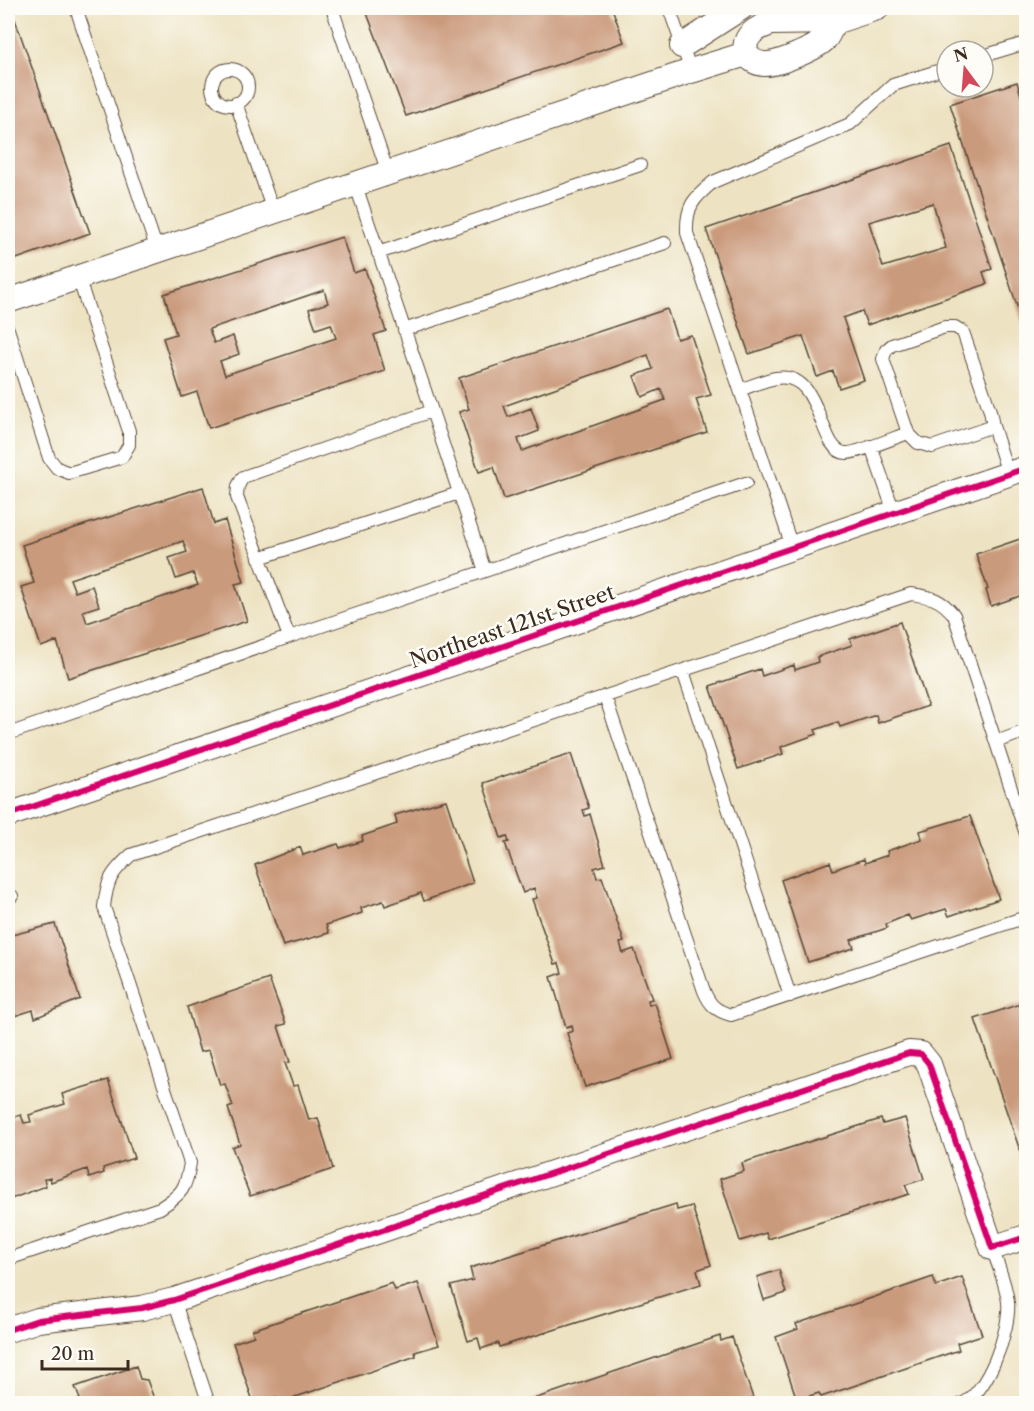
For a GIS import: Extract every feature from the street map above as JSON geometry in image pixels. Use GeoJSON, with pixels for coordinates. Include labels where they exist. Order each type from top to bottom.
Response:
{"type":"FeatureCollection","features":[{"type":"Feature","properties":{"kind":"street"},"geometry":{"type":"LineString","coordinates":[[682,46],[741,8]]}},
{"type":"Feature","properties":{"kind":"street"},"geometry":{"type":"LineString","coordinates":[[795,8],[832,15]]}},
{"type":"Feature","properties":{"kind":"street"},"geometry":{"type":"LineString","coordinates":[[832,15],[825,39],[815,47],[789,58],[765,64],[753,61],[746,54],[747,39],[762,26],[771,23],[877,8]]}},
{"type":"Feature","properties":{"kind":"street"},"geometry":{"type":"LineString","coordinates":[[8,301],[746,54]]}},
{"type":"Feature","properties":{"kind":"street","name":"Northeast 121st Street"},"geometry":{"type":"LineString","coordinates":[[8,815],[1017,471]]}},
{"type":"Feature","properties":{"kind":"street"},"geometry":{"type":"LineString","coordinates":[[8,1330],[38,1320],[142,1308],[174,1300],[909,1053],[921,1054],[929,1064],[992,1248],[1026,1237]]}},
{"type":"Feature","properties":{"kind":"lane"},"geometry":{"type":"LineString","coordinates":[[76,8],[157,250]]}},
{"type":"Feature","properties":{"kind":"lane"},"geometry":{"type":"LineString","coordinates":[[332,8],[388,173]]}},
{"type":"Feature","properties":{"kind":"lane"},"geometry":{"type":"LineString","coordinates":[[669,8],[691,71]]}},
{"type":"Feature","properties":{"kind":"lane"},"geometry":{"type":"LineString","coordinates":[[995,52],[1026,43]]}},
{"type":"Feature","properties":{"kind":"lane"},"geometry":{"type":"LineString","coordinates":[[792,547],[687,233],[687,214],[696,196],[713,182],[850,124],[892,85],[935,72]]}},
{"type":"Feature","properties":{"kind":"lane"},"geometry":{"type":"LineString","coordinates":[[236,104],[273,211]]}},
{"type":"Feature","properties":{"kind":"lane"},"geometry":{"type":"LineString","coordinates":[[378,253],[640,165]]}},
{"type":"Feature","properties":{"kind":"lane"},"geometry":{"type":"LineString","coordinates":[[356,183],[485,571]]}},
{"type":"Feature","properties":{"kind":"lane"},"geometry":{"type":"LineString","coordinates":[[404,330],[665,243]]}},
{"type":"Feature","properties":{"kind":"lane"},"geometry":{"type":"LineString","coordinates":[[8,329],[49,458],[57,468],[69,473],[122,457],[129,445],[129,431],[78,277]]}},
{"type":"Feature","properties":{"kind":"lane"},"geometry":{"type":"LineString","coordinates":[[993,426],[932,447],[918,443],[908,433],[883,359],[886,350],[892,345],[945,327],[955,327],[963,332],[993,426],[1017,471]]}},
{"type":"Feature","properties":{"kind":"lane"},"geometry":{"type":"LineString","coordinates":[[740,390],[777,378],[793,380],[806,390],[818,408],[830,442],[836,451],[847,453],[908,433]]}},
{"type":"Feature","properties":{"kind":"lane"},"geometry":{"type":"LineString","coordinates":[[289,637],[237,497],[238,486],[243,477],[432,411]]}},
{"type":"Feature","properties":{"kind":"lane"},"geometry":{"type":"LineString","coordinates":[[871,446],[894,512]]}},
{"type":"Feature","properties":{"kind":"lane"},"geometry":{"type":"LineString","coordinates":[[8,734],[746,483]]}},
{"type":"Feature","properties":{"kind":"lane"},"geometry":{"type":"LineString","coordinates":[[259,558],[459,493]]}},
{"type":"Feature","properties":{"kind":"lane"},"geometry":{"type":"LineString","coordinates":[[8,1259],[160,1209],[176,1198],[187,1183],[190,1163],[104,907],[106,889],[115,870],[131,855],[910,594],[929,596],[944,603],[954,615],[1026,834]]}},
{"type":"Feature","properties":{"kind":"lane"},"geometry":{"type":"LineString","coordinates":[[682,670],[790,996]]}},
{"type":"Feature","properties":{"kind":"lane"},"geometry":{"type":"LineString","coordinates":[[605,696],[708,1002],[718,1011],[732,1015],[1026,917]]}},
{"type":"Feature","properties":{"kind":"lane"},"geometry":{"type":"LineString","coordinates":[[996,742],[1026,731]]}},
{"type":"Feature","properties":{"kind":"lane"},"geometry":{"type":"LineString","coordinates":[[961,1404],[977,1393],[994,1360],[1007,1327],[1008,1303],[992,1248]]}},
{"type":"Feature","properties":{"kind":"lane"},"geometry":{"type":"LineString","coordinates":[[174,1300],[209,1404]]}},
{"type":"Feature","properties":{"kind":"building"},"geometry":{"type":"Polygon","coordinates":[[[8,8],[11,8],[90,233],[8,262],[8,8]]]}},
{"type":"Feature","properties":{"kind":"building"},"geometry":{"type":"Polygon","coordinates":[[[365,8],[612,8],[624,42],[406,116],[365,8]]]}},
{"type":"Feature","properties":{"kind":"building"},"geometry":{"type":"Polygon","coordinates":[[[1017,82],[1026,112],[1026,333],[950,104],[965,99],[995,99],[995,89],[1017,82]]]}},
{"type":"Feature","properties":{"kind":"building"},"geometry":{"type":"Polygon","coordinates":[[[951,146],[992,269],[983,272],[987,284],[867,325],[862,311],[843,318],[864,380],[839,388],[833,371],[817,377],[803,336],[749,354],[706,229],[951,146]],[[933,203],[869,222],[883,267],[946,248],[933,203]]]}},
{"type":"Feature","properties":{"kind":"building"},"geometry":{"type":"Polygon","coordinates":[[[342,237],[354,273],[365,269],[386,331],[374,335],[385,371],[209,428],[197,392],[182,397],[163,338],[176,334],[164,294],[342,237]],[[324,290],[209,329],[214,343],[233,336],[239,354],[220,361],[225,375],[336,338],[331,324],[316,329],[309,309],[328,303],[324,290]]]}},
{"type":"Feature","properties":{"kind":"building"},"geometry":{"type":"Polygon","coordinates":[[[667,309],[677,339],[691,335],[711,395],[696,399],[707,432],[504,499],[494,467],[479,472],[459,412],[469,409],[459,378],[667,309]],[[648,355],[504,406],[508,417],[531,408],[539,431],[518,439],[522,451],[665,400],[661,389],[642,397],[634,376],[653,369],[648,355]]]}},
{"type":"Feature","properties":{"kind":"building"},"geometry":{"type":"Polygon","coordinates":[[[203,487],[214,524],[225,520],[244,582],[235,584],[247,621],[68,678],[57,641],[41,647],[21,587],[34,583],[22,545],[203,487]],[[183,541],[70,579],[75,592],[92,586],[99,606],[83,611],[87,623],[198,585],[193,573],[176,579],[169,558],[187,552],[183,541]]]}},
{"type":"Feature","properties":{"kind":"building"},"geometry":{"type":"Polygon","coordinates":[[[1026,537],[1026,594],[991,606],[986,590],[988,589],[976,554],[1026,537]]]}},
{"type":"Feature","properties":{"kind":"building"},"geometry":{"type":"Polygon","coordinates":[[[900,622],[928,706],[878,723],[876,715],[840,727],[838,722],[815,730],[817,734],[781,747],[783,754],[738,769],[710,686],[760,669],[762,676],[794,665],[795,670],[818,662],[817,657],[852,645],[850,639],[900,622]]]}},
{"type":"Feature","properties":{"kind":"building"},"geometry":{"type":"Polygon","coordinates":[[[571,754],[589,808],[583,810],[585,816],[590,814],[605,865],[594,868],[597,878],[602,877],[624,942],[620,943],[623,953],[634,949],[652,999],[648,1000],[649,1005],[655,1003],[673,1059],[585,1087],[567,1033],[573,1031],[572,1025],[566,1027],[551,977],[562,973],[559,963],[555,964],[532,899],[537,898],[534,888],[523,893],[505,843],[509,842],[507,836],[501,838],[483,783],[571,754]]]}},
{"type":"Feature","properties":{"kind":"building"},"geometry":{"type":"Polygon","coordinates":[[[446,800],[473,883],[424,901],[421,893],[385,906],[383,901],[361,908],[362,913],[326,925],[329,933],[283,946],[255,865],[300,847],[303,855],[338,844],[340,848],[363,841],[362,836],[397,824],[395,815],[446,800]]]}},
{"type":"Feature","properties":{"kind":"building"},"geometry":{"type":"Polygon","coordinates":[[[970,816],[999,899],[949,916],[946,909],[911,920],[908,915],[886,924],[887,928],[851,940],[854,948],[808,962],[781,880],[830,862],[833,870],[864,859],[865,863],[888,855],[887,851],[922,839],[920,831],[970,816]]]}},
{"type":"Feature","properties":{"kind":"building"},"geometry":{"type":"Polygon","coordinates":[[[55,924],[80,999],[35,1018],[33,1010],[8,1018],[8,946],[10,945],[8,936],[55,924]]]}},
{"type":"Feature","properties":{"kind":"building"},"geometry":{"type":"Polygon","coordinates":[[[269,979],[286,1024],[278,1026],[290,1062],[285,1063],[293,1086],[298,1085],[309,1120],[318,1118],[333,1169],[250,1196],[232,1147],[240,1144],[228,1108],[233,1106],[225,1084],[220,1085],[209,1050],[200,1052],[187,1007],[269,979]]]}},
{"type":"Feature","properties":{"kind":"building"},"geometry":{"type":"Polygon","coordinates":[[[1026,1002],[1026,1168],[975,1019],[1026,1002]]]}},
{"type":"Feature","properties":{"kind":"building"},"geometry":{"type":"Polygon","coordinates":[[[108,1080],[134,1158],[103,1168],[104,1173],[89,1178],[87,1169],[51,1182],[50,1178],[44,1179],[46,1186],[8,1200],[8,1119],[21,1115],[24,1123],[31,1122],[29,1115],[65,1104],[62,1094],[108,1080]]]}},
{"type":"Feature","properties":{"kind":"building"},"geometry":{"type":"Polygon","coordinates":[[[905,1118],[924,1179],[905,1185],[909,1194],[768,1239],[766,1233],[740,1241],[720,1179],[744,1171],[742,1163],[881,1119],[883,1124],[905,1118]]]}},
{"type":"Feature","properties":{"kind":"building"},"geometry":{"type":"Polygon","coordinates":[[[676,1204],[677,1210],[692,1206],[711,1265],[697,1270],[701,1284],[499,1347],[498,1343],[481,1349],[478,1338],[468,1341],[451,1286],[473,1280],[470,1268],[676,1204]]]}},
{"type":"Feature","properties":{"kind":"building"},"geometry":{"type":"Polygon","coordinates":[[[779,1270],[786,1293],[764,1300],[757,1277],[779,1270]]]}},
{"type":"Feature","properties":{"kind":"building"},"geometry":{"type":"Polygon","coordinates":[[[933,1277],[936,1286],[962,1277],[982,1335],[957,1343],[959,1350],[821,1397],[819,1393],[797,1400],[776,1337],[798,1329],[796,1324],[933,1277]]]}},
{"type":"Feature","properties":{"kind":"building"},"geometry":{"type":"Polygon","coordinates":[[[392,1283],[395,1290],[418,1283],[439,1345],[415,1352],[416,1356],[278,1403],[276,1397],[254,1404],[233,1343],[254,1336],[252,1330],[392,1283]]]}},
{"type":"Feature","properties":{"kind":"building"},"geometry":{"type":"Polygon","coordinates":[[[720,1336],[721,1341],[732,1337],[753,1398],[741,1402],[742,1404],[519,1404],[720,1336]]]}},
{"type":"Feature","properties":{"kind":"building"},"geometry":{"type":"Polygon","coordinates":[[[136,1366],[140,1379],[147,1380],[156,1404],[69,1404],[80,1399],[75,1387],[136,1366]]]}},
{"type":"Feature","properties":{"kind":"cycle path"},"geometry":{"type":"LineString","coordinates":[[8,815],[1026,468]]}},
{"type":"Feature","properties":{"kind":"cycle path"},"geometry":{"type":"LineString","coordinates":[[8,1330],[38,1320],[142,1308],[174,1300],[909,1053],[921,1054],[929,1064],[992,1248],[1026,1237]]}}]}
